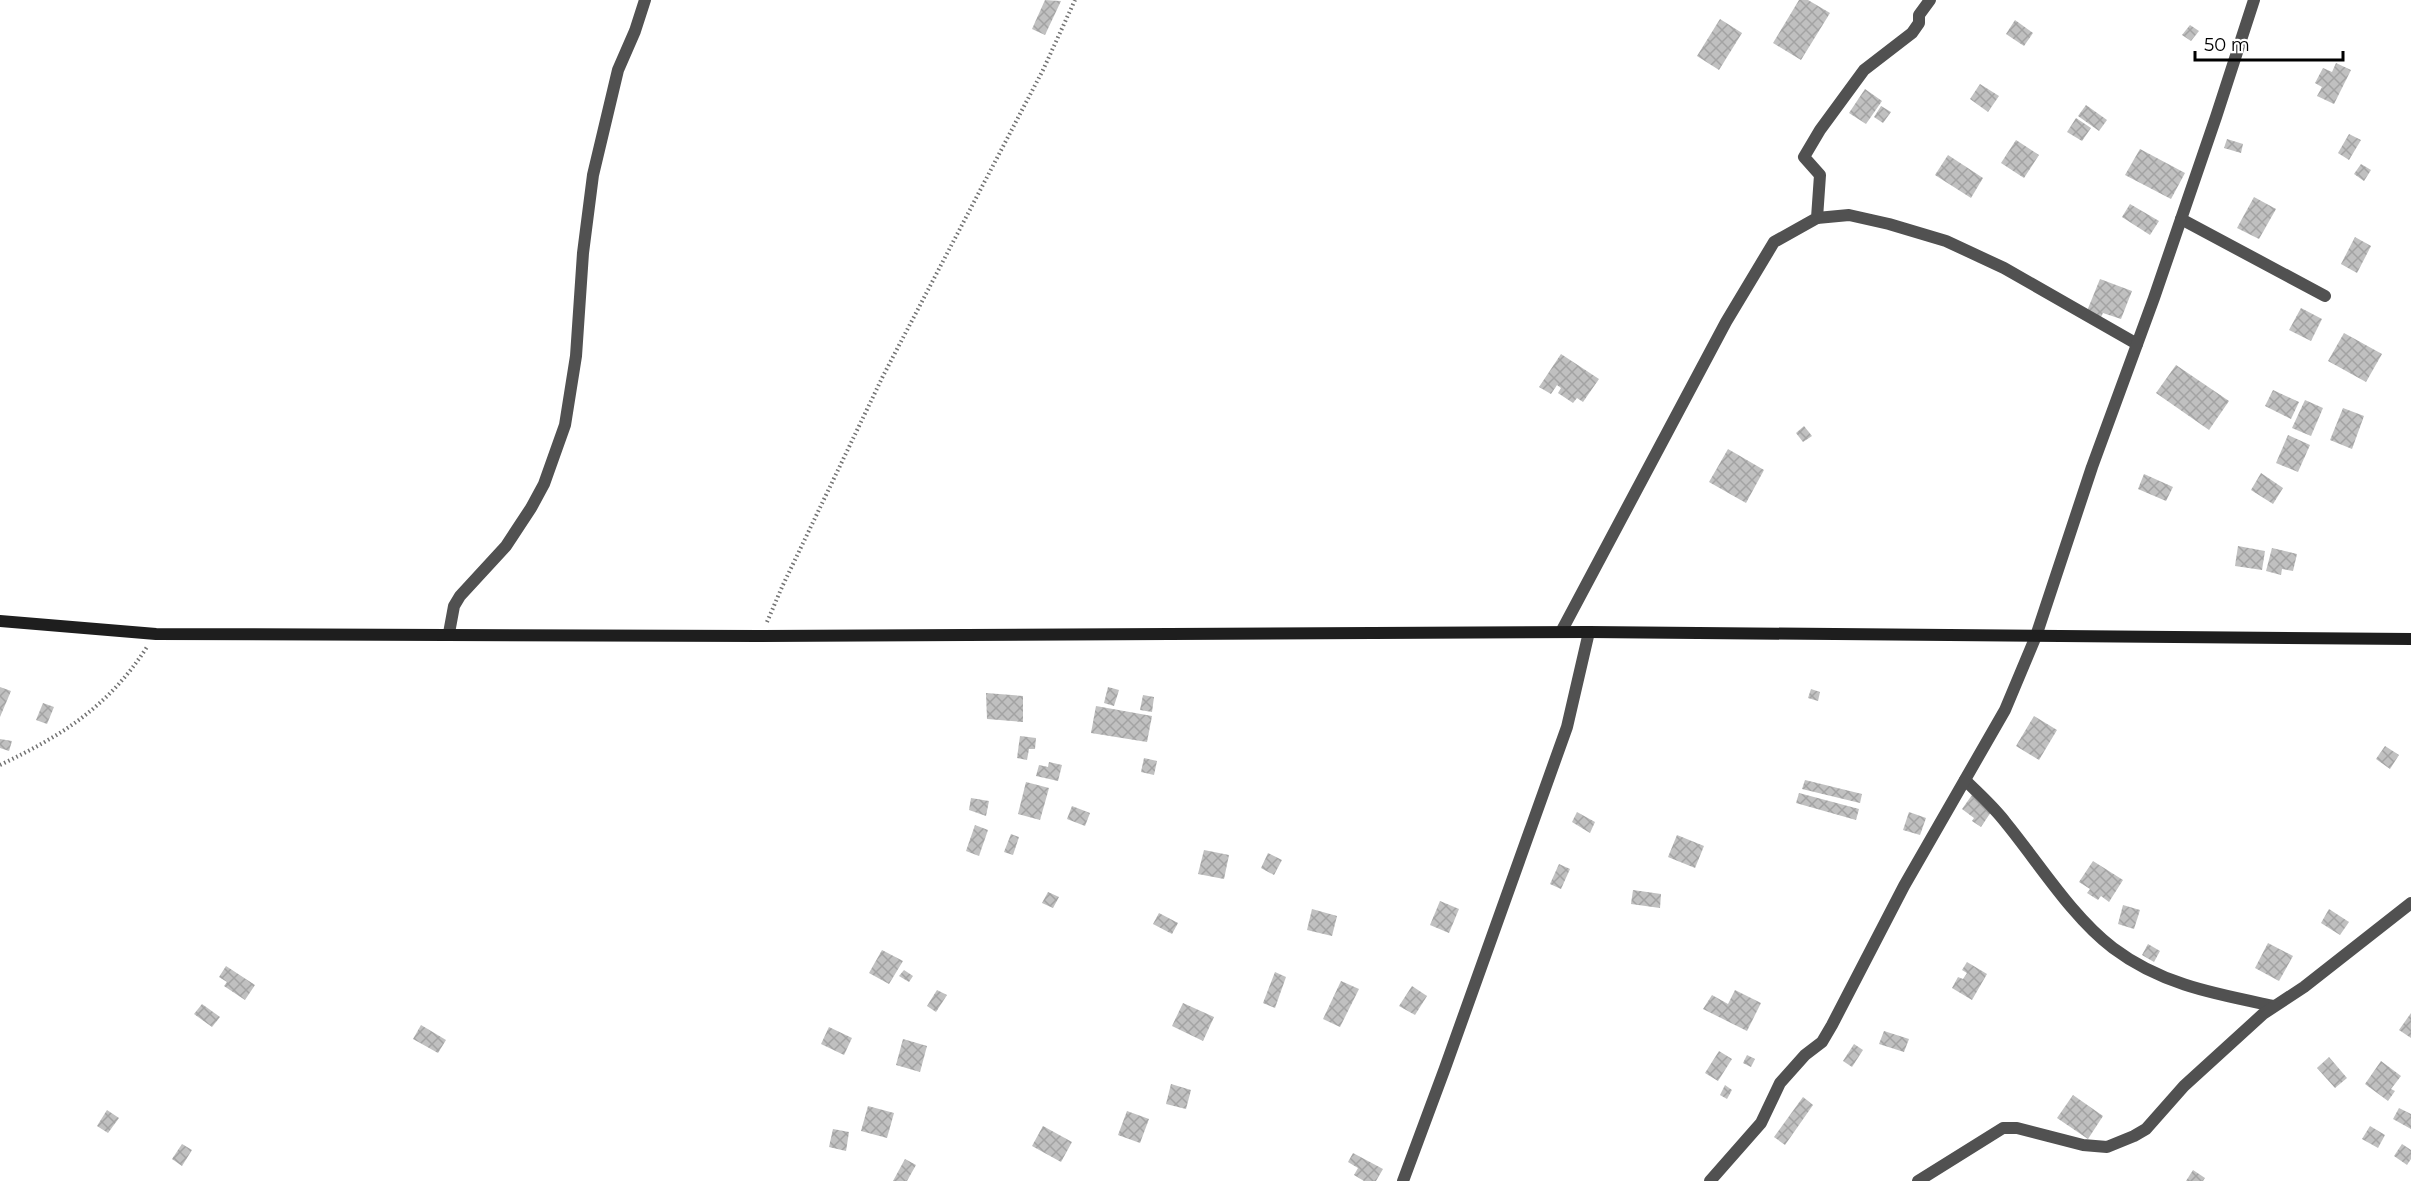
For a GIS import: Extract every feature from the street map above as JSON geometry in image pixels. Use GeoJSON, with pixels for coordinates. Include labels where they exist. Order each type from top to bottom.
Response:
{"type":"FeatureCollection","features":[{"type":"Feature","properties":{"kind":"street"},"geometry":{"type":"LineString","coordinates":[[449,633],[454,606],[460,596],[506,546],[531,508],[544,484],[565,425],[572,390],[583,253],[594,175],[618,70],[645,0]]}},
{"type":"Feature","properties":{"kind":"street"},"geometry":{"type":"LineString","coordinates":[[1817,218],[1820,175],[1804,157],[1820,130],[1864,70],[1912,33],[1919,23],[1919,15],[1930,0]]}},
{"type":"Feature","properties":{"kind":"street"},"geometry":{"type":"LineString","coordinates":[[1710,1181],[1761,1123],[1780,1083],[1805,1055],[1822,1042],[1904,886],[2005,711],[2036,636],[2092,467],[2181,219],[2254,0]]}},
{"type":"Feature","properties":{"kind":"street"},"geometry":{"type":"LineString","coordinates":[[1561,632],[1726,322],[1774,242],[1817,218],[1849,215],[1946,241],[2004,268],[2137,344]]}},
{"type":"Feature","properties":{"kind":"street"},"geometry":{"type":"LineString","coordinates":[[2181,219],[2325,296]]}},
{"type":"Feature","properties":{"kind":"street"},"geometry":{"type":"LineString","coordinates":[[0,621],[156,634],[449,633],[761,636],[1589,632],[2411,639]]}},
{"type":"Feature","properties":{"kind":"street"},"geometry":{"type":"LineString","coordinates":[[1402,1181],[1445,1068],[1567,727],[1589,632]]}},
{"type":"Feature","properties":{"kind":"street"},"geometry":{"type":"LineString","coordinates":[[1965,780],[2004,820],[2091,928],[2113,948],[2145,968],[2192,989],[2274,1006]]}},
{"type":"Feature","properties":{"kind":"street"},"geometry":{"type":"LineString","coordinates":[[1918,1181],[2003,1128],[2018,1128],[2083,1145],[2106,1147],[2134,1136],[2146,1129],[2184,1086],[2263,1014],[2304,987],[2411,903]]}},
{"type":"Feature","properties":{"kind":"path"},"geometry":{"type":"LineString","coordinates":[[761,636],[782,587],[883,376],[1043,70],[1075,0]]}},
{"type":"Feature","properties":{"kind":"path"},"geometry":{"type":"LineString","coordinates":[[0,765],[63,733],[94,708],[114,691],[156,634]]}},
{"type":"Feature","properties":{"kind":"building"},"geometry":{"type":"Polygon","coordinates":[[[1045,0],[1061,1],[1045,35],[1032,29],[1045,0]]]}},
{"type":"Feature","properties":{"kind":"building"},"geometry":{"type":"Polygon","coordinates":[[[1799,0],[1808,0],[1830,13],[1801,60],[1773,43],[1799,0]]]}},
{"type":"Feature","properties":{"kind":"building"},"geometry":{"type":"Polygon","coordinates":[[[1720,19],[1742,33],[1719,70],[1697,56],[1720,19]]]}},
{"type":"Feature","properties":{"kind":"building"},"geometry":{"type":"Polygon","coordinates":[[[2015,20],[2033,33],[2024,46],[2006,34],[2015,20]]]}},
{"type":"Feature","properties":{"kind":"building"},"geometry":{"type":"Polygon","coordinates":[[[2190,25],[2199,31],[2191,41],[2182,35],[2190,25]]]}},
{"type":"Feature","properties":{"kind":"building"},"geometry":{"type":"Polygon","coordinates":[[[2336,63],[2351,70],[2334,104],[2317,96],[2322,87],[2315,83],[2323,68],[2332,72],[2336,63]]]}},
{"type":"Feature","properties":{"kind":"building"},"geometry":{"type":"Polygon","coordinates":[[[1980,84],[1999,96],[1988,112],[1970,99],[1980,84]]]}},
{"type":"Feature","properties":{"kind":"building"},"geometry":{"type":"Polygon","coordinates":[[[1865,89],[1882,101],[1866,124],[1849,113],[1865,89]]]}},
{"type":"Feature","properties":{"kind":"building"},"geometry":{"type":"Polygon","coordinates":[[[2086,105],[2107,120],[2099,131],[2078,116],[2086,105]]]}},
{"type":"Feature","properties":{"kind":"building"},"geometry":{"type":"Polygon","coordinates":[[[1881,106],[1891,112],[1883,123],[1874,117],[1881,106]]]}},
{"type":"Feature","properties":{"kind":"building"},"geometry":{"type":"Polygon","coordinates":[[[2076,118],[2091,128],[2082,141],[2067,132],[2076,118]]]}},
{"type":"Feature","properties":{"kind":"building"},"geometry":{"type":"Polygon","coordinates":[[[2349,134],[2361,140],[2349,160],[2338,153],[2349,134]]]}},
{"type":"Feature","properties":{"kind":"building"},"geometry":{"type":"Polygon","coordinates":[[[2227,139],[2243,144],[2241,153],[2224,148],[2227,139]]]}},
{"type":"Feature","properties":{"kind":"building"},"geometry":{"type":"Polygon","coordinates":[[[2016,140],[2039,155],[2024,178],[2001,163],[2016,140]]]}},
{"type":"Feature","properties":{"kind":"building"},"geometry":{"type":"Polygon","coordinates":[[[2140,149],[2185,173],[2171,199],[2125,175],[2140,149]]]}},
{"type":"Feature","properties":{"kind":"building"},"geometry":{"type":"Polygon","coordinates":[[[1948,155],[1983,178],[1971,198],[1935,175],[1948,155]]]}},
{"type":"Feature","properties":{"kind":"building"},"geometry":{"type":"Polygon","coordinates":[[[2361,164],[2371,170],[2364,181],[2354,174],[2361,164]]]}},
{"type":"Feature","properties":{"kind":"building"},"geometry":{"type":"Polygon","coordinates":[[[2254,197],[2276,209],[2259,239],[2237,228],[2254,197]]]}},
{"type":"Feature","properties":{"kind":"building"},"geometry":{"type":"Polygon","coordinates":[[[2130,204],[2159,221],[2150,235],[2122,217],[2130,204]]]}},
{"type":"Feature","properties":{"kind":"building"},"geometry":{"type":"Polygon","coordinates":[[[2355,237],[2371,246],[2357,273],[2341,264],[2355,237]]]}},
{"type":"Feature","properties":{"kind":"building"},"geometry":{"type":"Polygon","coordinates":[[[2100,279],[2132,291],[2121,319],[2103,313],[2101,317],[2087,311],[2100,279]]]}},
{"type":"Feature","properties":{"kind":"building"},"geometry":{"type":"Polygon","coordinates":[[[2301,308],[2322,319],[2311,341],[2289,330],[2301,308]]]}},
{"type":"Feature","properties":{"kind":"building"},"geometry":{"type":"Polygon","coordinates":[[[2344,333],[2382,354],[2366,382],[2328,361],[2344,333]]]}},
{"type":"Feature","properties":{"kind":"building"},"geometry":{"type":"Polygon","coordinates":[[[1561,354],[1599,379],[1583,402],[1577,398],[1573,403],[1558,393],[1561,388],[1557,385],[1551,394],[1539,387],[1561,354]]]}},
{"type":"Feature","properties":{"kind":"building"},"geometry":{"type":"Polygon","coordinates":[[[2176,365],[2229,401],[2209,430],[2156,393],[2176,365]]]}},
{"type":"Feature","properties":{"kind":"building"},"geometry":{"type":"Polygon","coordinates":[[[2273,390],[2299,402],[2291,419],[2265,406],[2273,390]]]}},
{"type":"Feature","properties":{"kind":"building"},"geometry":{"type":"Polygon","coordinates":[[[2305,400],[2323,408],[2311,436],[2292,428],[2305,400]]]}},
{"type":"Feature","properties":{"kind":"building"},"geometry":{"type":"Polygon","coordinates":[[[2343,408],[2364,416],[2352,449],[2330,440],[2343,408]]]}},
{"type":"Feature","properties":{"kind":"building"},"geometry":{"type":"Polygon","coordinates":[[[1804,426],[1812,436],[1803,442],[1796,433],[1804,426]]]}},
{"type":"Feature","properties":{"kind":"building"},"geometry":{"type":"Polygon","coordinates":[[[2288,435],[2310,445],[2298,472],[2276,463],[2288,435]]]}},
{"type":"Feature","properties":{"kind":"building"},"geometry":{"type":"Polygon","coordinates":[[[1728,449],[1764,470],[1746,503],[1709,482],[1728,449]]]}},
{"type":"Feature","properties":{"kind":"building"},"geometry":{"type":"Polygon","coordinates":[[[2261,473],[2283,488],[2273,504],[2251,490],[2261,473]]]}},
{"type":"Feature","properties":{"kind":"building"},"geometry":{"type":"Polygon","coordinates":[[[2144,474],[2173,487],[2166,501],[2138,489],[2144,474]]]}},
{"type":"Feature","properties":{"kind":"building"},"geometry":{"type":"Polygon","coordinates":[[[2238,546],[2265,551],[2262,570],[2235,566],[2238,546]]]}},
{"type":"Feature","properties":{"kind":"building"},"geometry":{"type":"Polygon","coordinates":[[[2272,548],[2297,554],[2293,571],[2282,569],[2281,575],[2266,571],[2272,548]]]}},
{"type":"Feature","properties":{"kind":"building"},"geometry":{"type":"Polygon","coordinates":[[[0,687],[11,691],[0,717],[0,687]]]}},
{"type":"Feature","properties":{"kind":"building"},"geometry":{"type":"Polygon","coordinates":[[[1108,687],[1119,690],[1114,706],[1104,703],[1108,687]]]}},
{"type":"Feature","properties":{"kind":"building"},"geometry":{"type":"Polygon","coordinates":[[[1811,689],[1820,692],[1818,701],[1808,698],[1811,689]]]}},
{"type":"Feature","properties":{"kind":"building"},"geometry":{"type":"Polygon","coordinates":[[[986,693],[1023,696],[1023,722],[987,719],[986,693]]]}},
{"type":"Feature","properties":{"kind":"building"},"geometry":{"type":"Polygon","coordinates":[[[1143,695],[1154,697],[1152,712],[1140,710],[1143,695]]]}},
{"type":"Feature","properties":{"kind":"building"},"geometry":{"type":"Polygon","coordinates":[[[43,703],[54,707],[47,724],[36,720],[43,703]]]}},
{"type":"Feature","properties":{"kind":"building"},"geometry":{"type":"Polygon","coordinates":[[[1096,706],[1152,716],[1147,742],[1091,733],[1096,706]]]}},
{"type":"Feature","properties":{"kind":"building"},"geometry":{"type":"Polygon","coordinates":[[[2034,716],[2057,730],[2039,760],[2016,746],[2034,716]]]}},
{"type":"Feature","properties":{"kind":"building"},"geometry":{"type":"Polygon","coordinates":[[[1020,736],[1036,738],[1035,749],[1029,749],[1027,760],[1017,758],[1020,736]]]}},
{"type":"Feature","properties":{"kind":"building"},"geometry":{"type":"Polygon","coordinates":[[[0,739],[12,741],[9,751],[0,748],[0,739]]]}},
{"type":"Feature","properties":{"kind":"building"},"geometry":{"type":"Polygon","coordinates":[[[2385,746],[2399,755],[2390,769],[2376,759],[2385,746]]]}},
{"type":"Feature","properties":{"kind":"building"},"geometry":{"type":"Polygon","coordinates":[[[1144,758],[1157,761],[1154,775],[1141,772],[1144,758]]]}},
{"type":"Feature","properties":{"kind":"building"},"geometry":{"type":"Polygon","coordinates":[[[1049,762],[1062,765],[1058,781],[1036,776],[1039,765],[1048,767],[1049,762]]]}},
{"type":"Feature","properties":{"kind":"building"},"geometry":{"type":"Polygon","coordinates":[[[1805,780],[1862,794],[1860,803],[1802,789],[1805,780]]]}},
{"type":"Feature","properties":{"kind":"building"},"geometry":{"type":"Polygon","coordinates":[[[1026,782],[1049,788],[1040,820],[1018,814],[1026,782]]]}},
{"type":"Feature","properties":{"kind":"building"},"geometry":{"type":"Polygon","coordinates":[[[1799,793],[1859,809],[1856,820],[1796,803],[1799,793]]]}},
{"type":"Feature","properties":{"kind":"building"},"geometry":{"type":"Polygon","coordinates":[[[1972,795],[1993,809],[1981,827],[1972,821],[1974,818],[1962,809],[1972,795]]]}},
{"type":"Feature","properties":{"kind":"building"},"geometry":{"type":"Polygon","coordinates":[[[971,798],[989,801],[986,816],[969,810],[971,798]]]}},
{"type":"Feature","properties":{"kind":"building"},"geometry":{"type":"Polygon","coordinates":[[[1072,806],[1090,813],[1085,826],[1067,819],[1072,806]]]}},
{"type":"Feature","properties":{"kind":"building"},"geometry":{"type":"Polygon","coordinates":[[[1577,812],[1595,822],[1590,833],[1572,822],[1577,812]]]}},
{"type":"Feature","properties":{"kind":"building"},"geometry":{"type":"Polygon","coordinates":[[[1909,812],[1926,818],[1920,835],[1903,830],[1909,812]]]}},
{"type":"Feature","properties":{"kind":"building"},"geometry":{"type":"Polygon","coordinates":[[[975,825],[988,830],[979,856],[966,851],[975,825]]]}},
{"type":"Feature","properties":{"kind":"building"},"geometry":{"type":"Polygon","coordinates":[[[1011,834],[1019,837],[1013,855],[1004,852],[1011,834]]]}},
{"type":"Feature","properties":{"kind":"building"},"geometry":{"type":"Polygon","coordinates":[[[1677,835],[1704,846],[1695,868],[1668,857],[1677,835]]]}},
{"type":"Feature","properties":{"kind":"building"},"geometry":{"type":"Polygon","coordinates":[[[1204,850],[1229,855],[1224,879],[1198,874],[1204,850]]]}},
{"type":"Feature","properties":{"kind":"building"},"geometry":{"type":"Polygon","coordinates":[[[1268,853],[1282,860],[1274,875],[1261,868],[1268,853]]]}},
{"type":"Feature","properties":{"kind":"building"},"geometry":{"type":"Polygon","coordinates":[[[2093,861],[2123,880],[2109,902],[2101,896],[2098,900],[2087,893],[2090,889],[2079,882],[2093,861]]]}},
{"type":"Feature","properties":{"kind":"building"},"geometry":{"type":"Polygon","coordinates":[[[1559,864],[1570,869],[1561,889],[1550,884],[1559,864]]]}},
{"type":"Feature","properties":{"kind":"building"},"geometry":{"type":"Polygon","coordinates":[[[1633,890],[1661,894],[1660,908],[1631,904],[1633,890]]]}},
{"type":"Feature","properties":{"kind":"building"},"geometry":{"type":"Polygon","coordinates":[[[1048,892],[1059,897],[1053,908],[1042,903],[1048,892]]]}},
{"type":"Feature","properties":{"kind":"building"},"geometry":{"type":"Polygon","coordinates":[[[1440,901],[1459,909],[1449,933],[1430,925],[1440,901]]]}},
{"type":"Feature","properties":{"kind":"building"},"geometry":{"type":"Polygon","coordinates":[[[2123,905],[2140,910],[2134,929],[2118,924],[2123,905]]]}},
{"type":"Feature","properties":{"kind":"building"},"geometry":{"type":"Polygon","coordinates":[[[1312,909],[1337,916],[1332,936],[1307,930],[1312,909]]]}},
{"type":"Feature","properties":{"kind":"building"},"geometry":{"type":"Polygon","coordinates":[[[2329,909],[2349,922],[2340,935],[2321,923],[2329,909]]]}},
{"type":"Feature","properties":{"kind":"building"},"geometry":{"type":"Polygon","coordinates":[[[1159,913],[1178,923],[1172,934],[1153,924],[1159,913]]]}},
{"type":"Feature","properties":{"kind":"building"},"geometry":{"type":"Polygon","coordinates":[[[2268,943],[2293,956],[2279,981],[2255,968],[2268,943]]]}},
{"type":"Feature","properties":{"kind":"building"},"geometry":{"type":"Polygon","coordinates":[[[2148,944],[2160,951],[2154,962],[2142,955],[2148,944]]]}},
{"type":"Feature","properties":{"kind":"building"},"geometry":{"type":"Polygon","coordinates":[[[882,950],[903,961],[889,984],[869,973],[882,950]]]}},
{"type":"Feature","properties":{"kind":"building"},"geometry":{"type":"Polygon","coordinates":[[[1967,962],[1987,974],[1972,1000],[1952,988],[1958,977],[1963,979],[1967,973],[1962,970],[1967,962]]]}},
{"type":"Feature","properties":{"kind":"building"},"geometry":{"type":"Polygon","coordinates":[[[226,966],[255,985],[245,1000],[224,986],[227,982],[219,977],[226,966]]]}},
{"type":"Feature","properties":{"kind":"building"},"geometry":{"type":"Polygon","coordinates":[[[904,970],[913,976],[909,982],[899,976],[904,970]]]}},
{"type":"Feature","properties":{"kind":"building"},"geometry":{"type":"Polygon","coordinates":[[[1275,972],[1286,977],[1275,1008],[1263,1003],[1275,972]]]}},
{"type":"Feature","properties":{"kind":"building"},"geometry":{"type":"Polygon","coordinates":[[[1341,981],[1359,989],[1340,1027],[1323,1019],[1341,981]]]}},
{"type":"Feature","properties":{"kind":"building"},"geometry":{"type":"Polygon","coordinates":[[[1412,986],[1427,996],[1415,1015],[1399,1006],[1412,986]]]}},
{"type":"Feature","properties":{"kind":"building"},"geometry":{"type":"Polygon","coordinates":[[[937,990],[947,995],[936,1012],[927,1006],[937,990]]]}},
{"type":"Feature","properties":{"kind":"building"},"geometry":{"type":"Polygon","coordinates":[[[1735,990],[1761,1003],[1747,1031],[1703,1009],[1712,995],[1728,1004],[1735,990]]]}},
{"type":"Feature","properties":{"kind":"building"},"geometry":{"type":"Polygon","coordinates":[[[1183,1003],[1214,1017],[1203,1041],[1172,1026],[1183,1003]]]}},
{"type":"Feature","properties":{"kind":"building"},"geometry":{"type":"Polygon","coordinates":[[[202,1004],[220,1017],[212,1027],[194,1014],[202,1004]]]}},
{"type":"Feature","properties":{"kind":"building"},"geometry":{"type":"Polygon","coordinates":[[[2411,1013],[2411,1038],[2399,1030],[2411,1013]]]}},
{"type":"Feature","properties":{"kind":"building"},"geometry":{"type":"Polygon","coordinates":[[[421,1025],[446,1040],[438,1053],[413,1039],[421,1025]]]}},
{"type":"Feature","properties":{"kind":"building"},"geometry":{"type":"Polygon","coordinates":[[[829,1027],[852,1038],[844,1055],[821,1044],[829,1027]]]}},
{"type":"Feature","properties":{"kind":"building"},"geometry":{"type":"Polygon","coordinates":[[[1884,1031],[1909,1039],[1904,1052],[1879,1044],[1884,1031]]]}},
{"type":"Feature","properties":{"kind":"building"},"geometry":{"type":"Polygon","coordinates":[[[903,1039],[927,1046],[920,1072],[896,1065],[903,1039]]]}},
{"type":"Feature","properties":{"kind":"building"},"geometry":{"type":"Polygon","coordinates":[[[1854,1044],[1863,1050],[1852,1067],[1843,1061],[1854,1044]]]}},
{"type":"Feature","properties":{"kind":"building"},"geometry":{"type":"Polygon","coordinates":[[[1719,1051],[1732,1059],[1718,1081],[1705,1073],[1719,1051]]]}},
{"type":"Feature","properties":{"kind":"building"},"geometry":{"type":"Polygon","coordinates":[[[1747,1055],[1755,1059],[1751,1067],[1743,1063],[1747,1055]]]}},
{"type":"Feature","properties":{"kind":"building"},"geometry":{"type":"Polygon","coordinates":[[[2329,1057],[2347,1078],[2335,1088],[2317,1068],[2329,1057]]]}},
{"type":"Feature","properties":{"kind":"building"},"geometry":{"type":"Polygon","coordinates":[[[2381,1061],[2401,1076],[2391,1089],[2395,1091],[2388,1101],[2365,1084],[2381,1061]]]}},
{"type":"Feature","properties":{"kind":"building"},"geometry":{"type":"Polygon","coordinates":[[[1171,1084],[1191,1090],[1186,1109],[1166,1104],[1171,1084]]]}},
{"type":"Feature","properties":{"kind":"building"},"geometry":{"type":"Polygon","coordinates":[[[1725,1085],[1732,1090],[1727,1099],[1720,1095],[1725,1085]]]}},
{"type":"Feature","properties":{"kind":"building"},"geometry":{"type":"Polygon","coordinates":[[[2073,1095],[2103,1116],[2088,1139],[2057,1118],[2073,1095]]]}},
{"type":"Feature","properties":{"kind":"building"},"geometry":{"type":"Polygon","coordinates":[[[1803,1097],[1813,1105],[1785,1145],[1774,1137],[1803,1097]]]}},
{"type":"Feature","properties":{"kind":"building"},"geometry":{"type":"Polygon","coordinates":[[[868,1106],[894,1113],[887,1138],[861,1131],[868,1106]]]}},
{"type":"Feature","properties":{"kind":"building"},"geometry":{"type":"Polygon","coordinates":[[[2399,1108],[2411,1114],[2411,1129],[2393,1119],[2399,1108]]]}},
{"type":"Feature","properties":{"kind":"building"},"geometry":{"type":"Polygon","coordinates":[[[107,1110],[119,1118],[108,1133],[97,1126],[107,1110]]]}},
{"type":"Feature","properties":{"kind":"building"},"geometry":{"type":"Polygon","coordinates":[[[1127,1111],[1149,1119],[1140,1143],[1118,1135],[1127,1111]]]}},
{"type":"Feature","properties":{"kind":"building"},"geometry":{"type":"Polygon","coordinates":[[[1043,1126],[1072,1142],[1061,1162],[1032,1146],[1043,1126]]]}},
{"type":"Feature","properties":{"kind":"building"},"geometry":{"type":"Polygon","coordinates":[[[2370,1126],[2385,1135],[2378,1148],[2362,1139],[2370,1126]]]}},
{"type":"Feature","properties":{"kind":"building"},"geometry":{"type":"Polygon","coordinates":[[[833,1129],[849,1132],[846,1151],[829,1147],[833,1129]]]}},
{"type":"Feature","properties":{"kind":"building"},"geometry":{"type":"Polygon","coordinates":[[[182,1144],[192,1150],[182,1166],[172,1159],[182,1144]]]}},
{"type":"Feature","properties":{"kind":"building"},"geometry":{"type":"Polygon","coordinates":[[[2402,1144],[2411,1150],[2411,1159],[2407,1165],[2394,1156],[2402,1144]]]}},
{"type":"Feature","properties":{"kind":"building"},"geometry":{"type":"Polygon","coordinates":[[[1353,1153],[1383,1169],[1376,1181],[1364,1181],[1354,1175],[1358,1168],[1348,1162],[1353,1153]]]}},
{"type":"Feature","properties":{"kind":"building"},"geometry":{"type":"Polygon","coordinates":[[[905,1159],[916,1165],[907,1181],[893,1181],[905,1159]]]}},
{"type":"Feature","properties":{"kind":"building"},"geometry":{"type":"Polygon","coordinates":[[[2193,1170],[2205,1178],[2203,1181],[2186,1181],[2193,1170]]]}}]}
